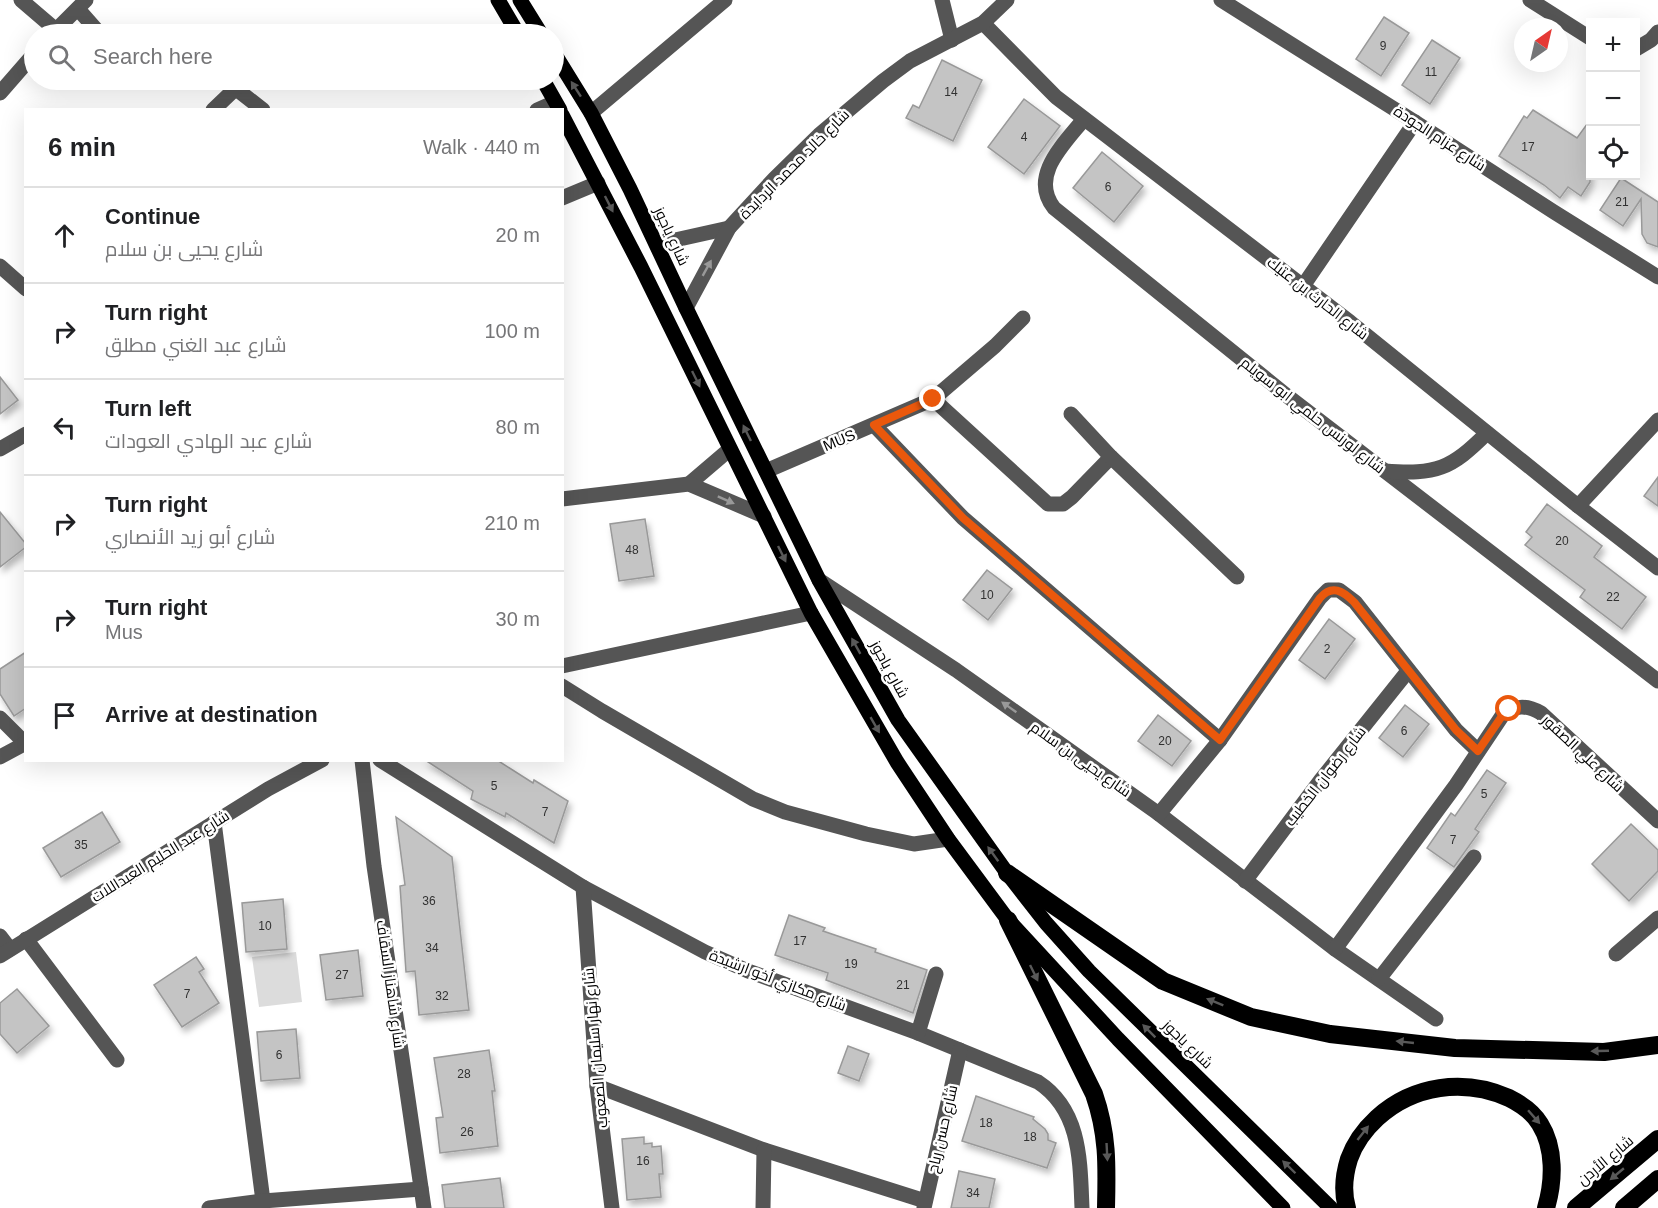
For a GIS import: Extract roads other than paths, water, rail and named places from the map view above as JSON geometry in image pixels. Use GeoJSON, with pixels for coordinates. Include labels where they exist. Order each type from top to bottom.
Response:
{"type":"FeatureCollection","features":[{"type":"Feature","properties":{"kind":"highway"},"geometry":{"type":"LineString","coordinates":[[1007,873],[1163,981],[1251,1017],[1330,1034],[1455,1048],[1604,1052],[1658,1046]]}},
{"type":"Feature","properties":{"kind":"highway"},"geometry":{"type":"LineString","coordinates":[[1008,920],[1094,1094],[1106,1134],[1106,1208]]}},
{"type":"Feature","properties":{"kind":"highway"},"geometry":{"type":"LineString","coordinates":[[1347,1208],[1343,1196],[1347,1167],[1353,1147],[1364,1130],[1384,1111],[1408,1097],[1420,1092],[1447,1087],[1478,1088],[1494,1092],[1518,1103],[1540,1123],[1548,1143],[1552,1169],[1546,1208]]}},
{"type":"Feature","properties":{"kind":"highway","name":"شارع الأردن"},"geometry":{"type":"LineString","coordinates":[[1576,1208],[1658,1139]]}},
{"type":"Feature","properties":{"kind":"highway"},"geometry":{"type":"LineString","coordinates":[[1624,1208],[1658,1179]]}},
{"type":"Feature","properties":{"kind":"main road"},"geometry":{"type":"LineString","coordinates":[[498,0],[512,24]]}},
{"type":"Feature","properties":{"kind":"main road"},"geometry":{"type":"LineString","coordinates":[[520,0],[535,24]]}},
{"type":"Feature","properties":{"kind":"main road","name":"شارع ياجوز"},"geometry":{"type":"LineString","coordinates":[[564,69],[591,112],[657,244],[819,580],[898,720],[1007,873],[1046,923],[1089,971],[1331,1208]]}},
{"type":"Feature","properties":{"kind":"main road"},"geometry":{"type":"LineString","coordinates":[[549,90],[558,108]]}},
{"type":"Feature","properties":{"kind":"main road"},"geometry":{"type":"LineString","coordinates":[[564,118],[811,613],[897,762],[948,839],[1008,920],[1118,1039],[1283,1208]]}},
{"type":"Feature","properties":{"kind":"street"},"geometry":{"type":"LineString","coordinates":[[21,0],[46,24]]}},
{"type":"Feature","properties":{"kind":"street"},"geometry":{"type":"LineString","coordinates":[[591,112],[725,0]]}},
{"type":"Feature","properties":{"kind":"street"},"geometry":{"type":"LineString","coordinates":[[942,0],[952,40]]}},
{"type":"Feature","properties":{"kind":"street","name":"شارع خالد محمد الردايدة"},"geometry":{"type":"LineString","coordinates":[[686,308],[729,228],[797,156],[850,108],[910,61],[982,22],[1007,0]]}},
{"type":"Feature","properties":{"kind":"street","name":"شارع عزام الجودة"},"geometry":{"type":"LineString","coordinates":[[1221,0],[1658,277]]}},
{"type":"Feature","properties":{"kind":"street"},"geometry":{"type":"LineString","coordinates":[[1530,0],[1586,35]]}},
{"type":"Feature","properties":{"kind":"street"},"geometry":{"type":"LineString","coordinates":[[62,24],[82,4],[94,24]]}},
{"type":"Feature","properties":{"kind":"street","name":"شارع الحارث بن عتيك"},"geometry":{"type":"LineString","coordinates":[[982,22],[1034,76],[1084,118],[1303,286],[1658,568]]}},
{"type":"Feature","properties":{"kind":"street"},"geometry":{"type":"LineString","coordinates":[[1640,46],[1651,40],[1658,32]]}},
{"type":"Feature","properties":{"kind":"street"},"geometry":{"type":"LineString","coordinates":[[0,93],[24,65]]}},
{"type":"Feature","properties":{"kind":"street"},"geometry":{"type":"LineString","coordinates":[[214,108],[226,90]]}},
{"type":"Feature","properties":{"kind":"street"},"geometry":{"type":"LineString","coordinates":[[238,90],[260,108]]}},
{"type":"Feature","properties":{"kind":"street","name":"شارع لورنس حلمي ابو سويلم"},"geometry":{"type":"LineString","coordinates":[[1084,118],[1051,161],[1047,172],[1045,192],[1054,208],[1268,381],[1658,681]]}},
{"type":"Feature","properties":{"kind":"street"},"geometry":{"type":"LineString","coordinates":[[1303,286],[1415,122]]}},
{"type":"Feature","properties":{"kind":"street"},"geometry":{"type":"LineString","coordinates":[[564,197],[598,183]]}},
{"type":"Feature","properties":{"kind":"street","name":"شارع خالد محمد الردايدة"},"geometry":{"type":"LineString","coordinates":[[657,244],[729,228]]}},
{"type":"Feature","properties":{"kind":"street"},"geometry":{"type":"LineString","coordinates":[[0,266],[24,288]]}},
{"type":"Feature","properties":{"kind":"street","name":"MUS"},"geometry":{"type":"LineString","coordinates":[[766,471],[933,399],[987,353],[1023,318]]}},
{"type":"Feature","properties":{"kind":"street"},"geometry":{"type":"LineString","coordinates":[[933,399],[1048,504],[1063,504],[1111,457]]}},
{"type":"Feature","properties":{"kind":"street"},"geometry":{"type":"LineString","coordinates":[[1071,414],[1111,457],[1237,577]]}},
{"type":"Feature","properties":{"kind":"street"},"geometry":{"type":"LineString","coordinates":[[1578,506],[1658,420]]}},
{"type":"Feature","properties":{"kind":"street"},"geometry":{"type":"LineString","coordinates":[[874,425],[963,518],[1220,740]]}},
{"type":"Feature","properties":{"kind":"street"},"geometry":{"type":"LineString","coordinates":[[1385,471],[1414,473],[1431,471],[1452,463],[1487,433]]}},
{"type":"Feature","properties":{"kind":"street"},"geometry":{"type":"LineString","coordinates":[[0,449],[24,435]]}},
{"type":"Feature","properties":{"kind":"street"},"geometry":{"type":"LineString","coordinates":[[689,484],[730,449]]}},
{"type":"Feature","properties":{"kind":"street"},"geometry":{"type":"LineString","coordinates":[[564,499],[689,484],[764,516]]}},
{"type":"Feature","properties":{"kind":"street","name":"شارع يحيى بن سلام"},"geometry":{"type":"LineString","coordinates":[[819,580],[956,670],[1160,814],[1335,949],[1436,1019]]}},
{"type":"Feature","properties":{"kind":"street"},"geometry":{"type":"LineString","coordinates":[[1160,814],[1220,740],[1323,594],[1334,589],[1345,593],[1371,621],[1456,730],[1478,751],[1414,843],[1335,949]]}},
{"type":"Feature","properties":{"kind":"street"},"geometry":{"type":"LineString","coordinates":[[564,666],[811,613]]}},
{"type":"Feature","properties":{"kind":"street","name":"شارع رضوان الخطيب"},"geometry":{"type":"LineString","coordinates":[[1245,881],[1320,781],[1408,671]]}},
{"type":"Feature","properties":{"kind":"street"},"geometry":{"type":"LineString","coordinates":[[564,688],[753,799],[785,812],[866,834],[914,844],[948,839]]}},
{"type":"Feature","properties":{"kind":"street","name":"شارع علي الصقور"},"geometry":{"type":"LineString","coordinates":[[1478,751],[1509,709],[1532,708],[1541,713],[1658,821]]}},
{"type":"Feature","properties":{"kind":"street"},"geometry":{"type":"LineString","coordinates":[[0,718],[24,742]]}},
{"type":"Feature","properties":{"kind":"street"},"geometry":{"type":"LineString","coordinates":[[0,758],[24,744]]}},
{"type":"Feature","properties":{"kind":"street","name":"شارع عبد الحليم العبداللات"},"geometry":{"type":"LineString","coordinates":[[5,953],[268,789],[318,762]]}},
{"type":"Feature","properties":{"kind":"street","name":"شارع شاهناز السقاف"},"geometry":{"type":"LineString","coordinates":[[362,762],[376,878],[423,1208]]}},
{"type":"Feature","properties":{"kind":"street","name":"شارع مكازي أخو ارشيدة"},"geometry":{"type":"LineString","coordinates":[[383,762],[583,887],[658,928],[748,971],[918,1033],[1038,1082],[1049,1089],[1064,1105],[1074,1128],[1081,1178],[1082,1208]]}},
{"type":"Feature","properties":{"kind":"street"},"geometry":{"type":"LineString","coordinates":[[214,822],[273,1203]]}},
{"type":"Feature","properties":{"kind":"street"},"geometry":{"type":"LineString","coordinates":[[1379,979],[1474,857]]}},
{"type":"Feature","properties":{"kind":"street","name":"شارع نهار سليمان الصعوب"},"geometry":{"type":"LineString","coordinates":[[583,887],[597,1086],[612,1208]]}},
{"type":"Feature","properties":{"kind":"street"},"geometry":{"type":"LineString","coordinates":[[1616,954],[1658,918]]}},
{"type":"Feature","properties":{"kind":"street"},"geometry":{"type":"LineString","coordinates":[[0,936],[5,953]]}},
{"type":"Feature","properties":{"kind":"street"},"geometry":{"type":"LineString","coordinates":[[26,939],[117,1060]]}},
{"type":"Feature","properties":{"kind":"street"},"geometry":{"type":"LineString","coordinates":[[918,1033],[936,974]]}},
{"type":"Feature","properties":{"kind":"street","name":"شارع حسن رباح"},"geometry":{"type":"LineString","coordinates":[[924,1204],[960,1050]]}},
{"type":"Feature","properties":{"kind":"street"},"geometry":{"type":"LineString","coordinates":[[597,1086],[764,1150],[924,1204]]}},
{"type":"Feature","properties":{"kind":"street"},"geometry":{"type":"LineString","coordinates":[[763,1208],[764,1150]]}},
{"type":"Feature","properties":{"kind":"street"},"geometry":{"type":"LineString","coordinates":[[209,1208],[421,1190]]}}]}
